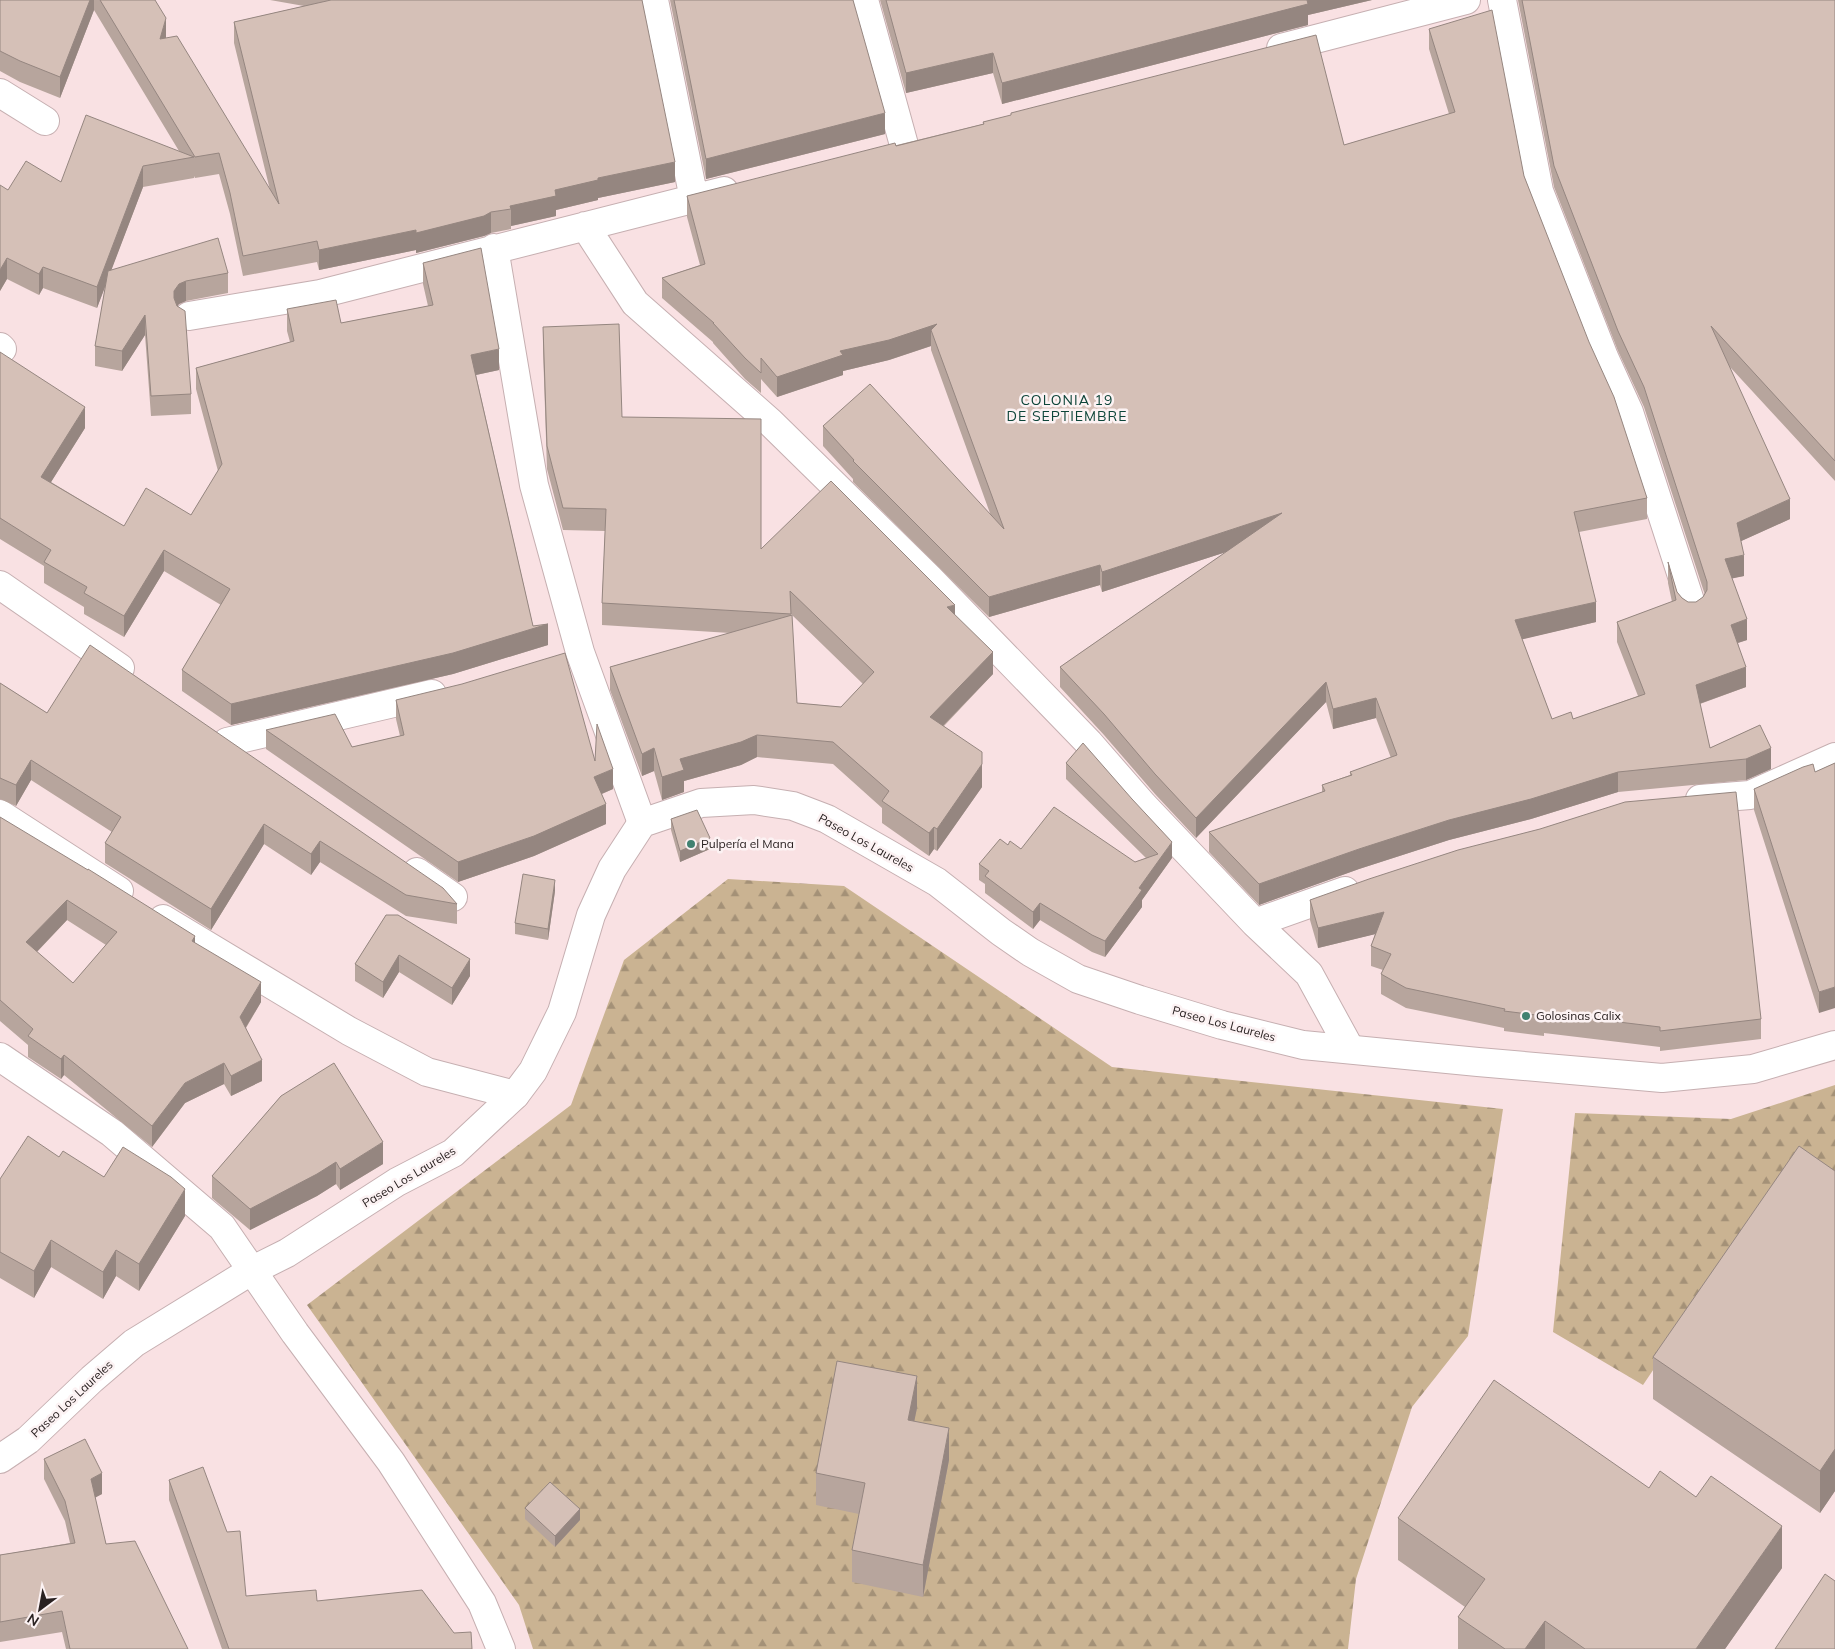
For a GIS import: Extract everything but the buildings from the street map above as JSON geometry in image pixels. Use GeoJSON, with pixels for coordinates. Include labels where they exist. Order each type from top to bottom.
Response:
{"type":"FeatureCollection","features":[{"type":"Feature","properties":{"kind":"street"},"geometry":{"type":"LineString","coordinates":[[654,0],[694,198]]}},
{"type":"Feature","properties":{"kind":"street"},"geometry":{"type":"LineString","coordinates":[[864,0],[914,143],[876,153]]}},
{"type":"Feature","properties":{"kind":"street"},"geometry":{"type":"LineString","coordinates":[[1257,54],[1466,0]]}},
{"type":"Feature","properties":{"kind":"street"},"geometry":{"type":"LineString","coordinates":[[1502,0],[1539,191],[1604,357],[1629,412],[1692,607]]}},
{"type":"Feature","properties":{"kind":"street"},"geometry":{"type":"LineString","coordinates":[[0,92],[46,121]]}},
{"type":"Feature","properties":{"kind":"street"},"geometry":{"type":"LineString","coordinates":[[189,316],[320,294],[494,248],[752,184]]}},
{"type":"Feature","properties":{"kind":"street"},"geometry":{"type":"LineString","coordinates":[[585,226],[635,303],[770,422],[929,578],[1090,743],[1143,805],[1255,923],[1309,974],[1350,1049]]}},
{"type":"Feature","properties":{"kind":"street"},"geometry":{"type":"LineString","coordinates":[[494,248],[534,484],[570,655],[642,823]]}},
{"type":"Feature","properties":{"kind":"street"},"geometry":{"type":"LineString","coordinates":[[0,584],[138,680]]}},
{"type":"Feature","properties":{"kind":"street"},"geometry":{"type":"LineString","coordinates":[[252,758],[219,736],[457,689]]}},
{"type":"Feature","properties":{"kind":"street"},"geometry":{"type":"LineString","coordinates":[[1678,801],[1750,795],[1835,757]]}},
{"type":"Feature","properties":{"kind":"street","name":"Paseo Los Laureles"},"geometry":{"type":"LineString","coordinates":[[0,1459],[28,1440],[134,1342],[251,1271],[287,1253],[397,1182],[453,1153],[515,1096],[534,1071],[562,1012],[591,915],[612,869],[642,823],[701,803],[754,800],[793,806],[827,819],[937,882],[1030,952],[1078,979],[1222,1025],[1303,1045],[1662,1078],[1753,1069],[1835,1045]]}},
{"type":"Feature","properties":{"kind":"street"},"geometry":{"type":"LineString","coordinates":[[0,814],[148,910],[349,1031],[427,1072],[515,1096]]}},
{"type":"Feature","properties":{"kind":"street"},"geometry":{"type":"LineString","coordinates":[[396,858],[453,898]]}},
{"type":"Feature","properties":{"kind":"street"},"geometry":{"type":"LineString","coordinates":[[1255,923],[1364,884]]}},
{"type":"Feature","properties":{"kind":"street"},"geometry":{"type":"LineString","coordinates":[[0,1057],[112,1132],[222,1227],[295,1334],[391,1462],[482,1602],[501,1649]]}},
{"type":"Feature","properties":{"kind":"green space"},"geometry":{"type":"Polygon","coordinates":[[[728,879],[844,886],[1112,1067],[1503,1109],[1468,1336],[1412,1407],[1356,1579],[1348,1649],[533,1649],[519,1605],[307,1305],[571,1105],[624,960],[728,879]]]}},
{"type":"Feature","properties":{"kind":"green space"},"geometry":{"type":"Polygon","coordinates":[[[1835,1085],[1835,1186],[1792,1164],[1643,1385],[1553,1332],[1575,1113],[1731,1119],[1835,1085]]]}},
{"type":"Feature","properties":{"kind":"place","name":"Pulpería el Mana"},"geometry":{"type":"Point","coordinates":[691,844]}},
{"type":"Feature","properties":{"kind":"place","name":"Golosinas Calix"},"geometry":{"type":"Point","coordinates":[1526,1016]}},
{"type":"Feature","properties":{"kind":"district","name":"COLONIA 19 DE SEPTIEMBRE"},"geometry":{"type":"Point","coordinates":[1067,408]}}]}
